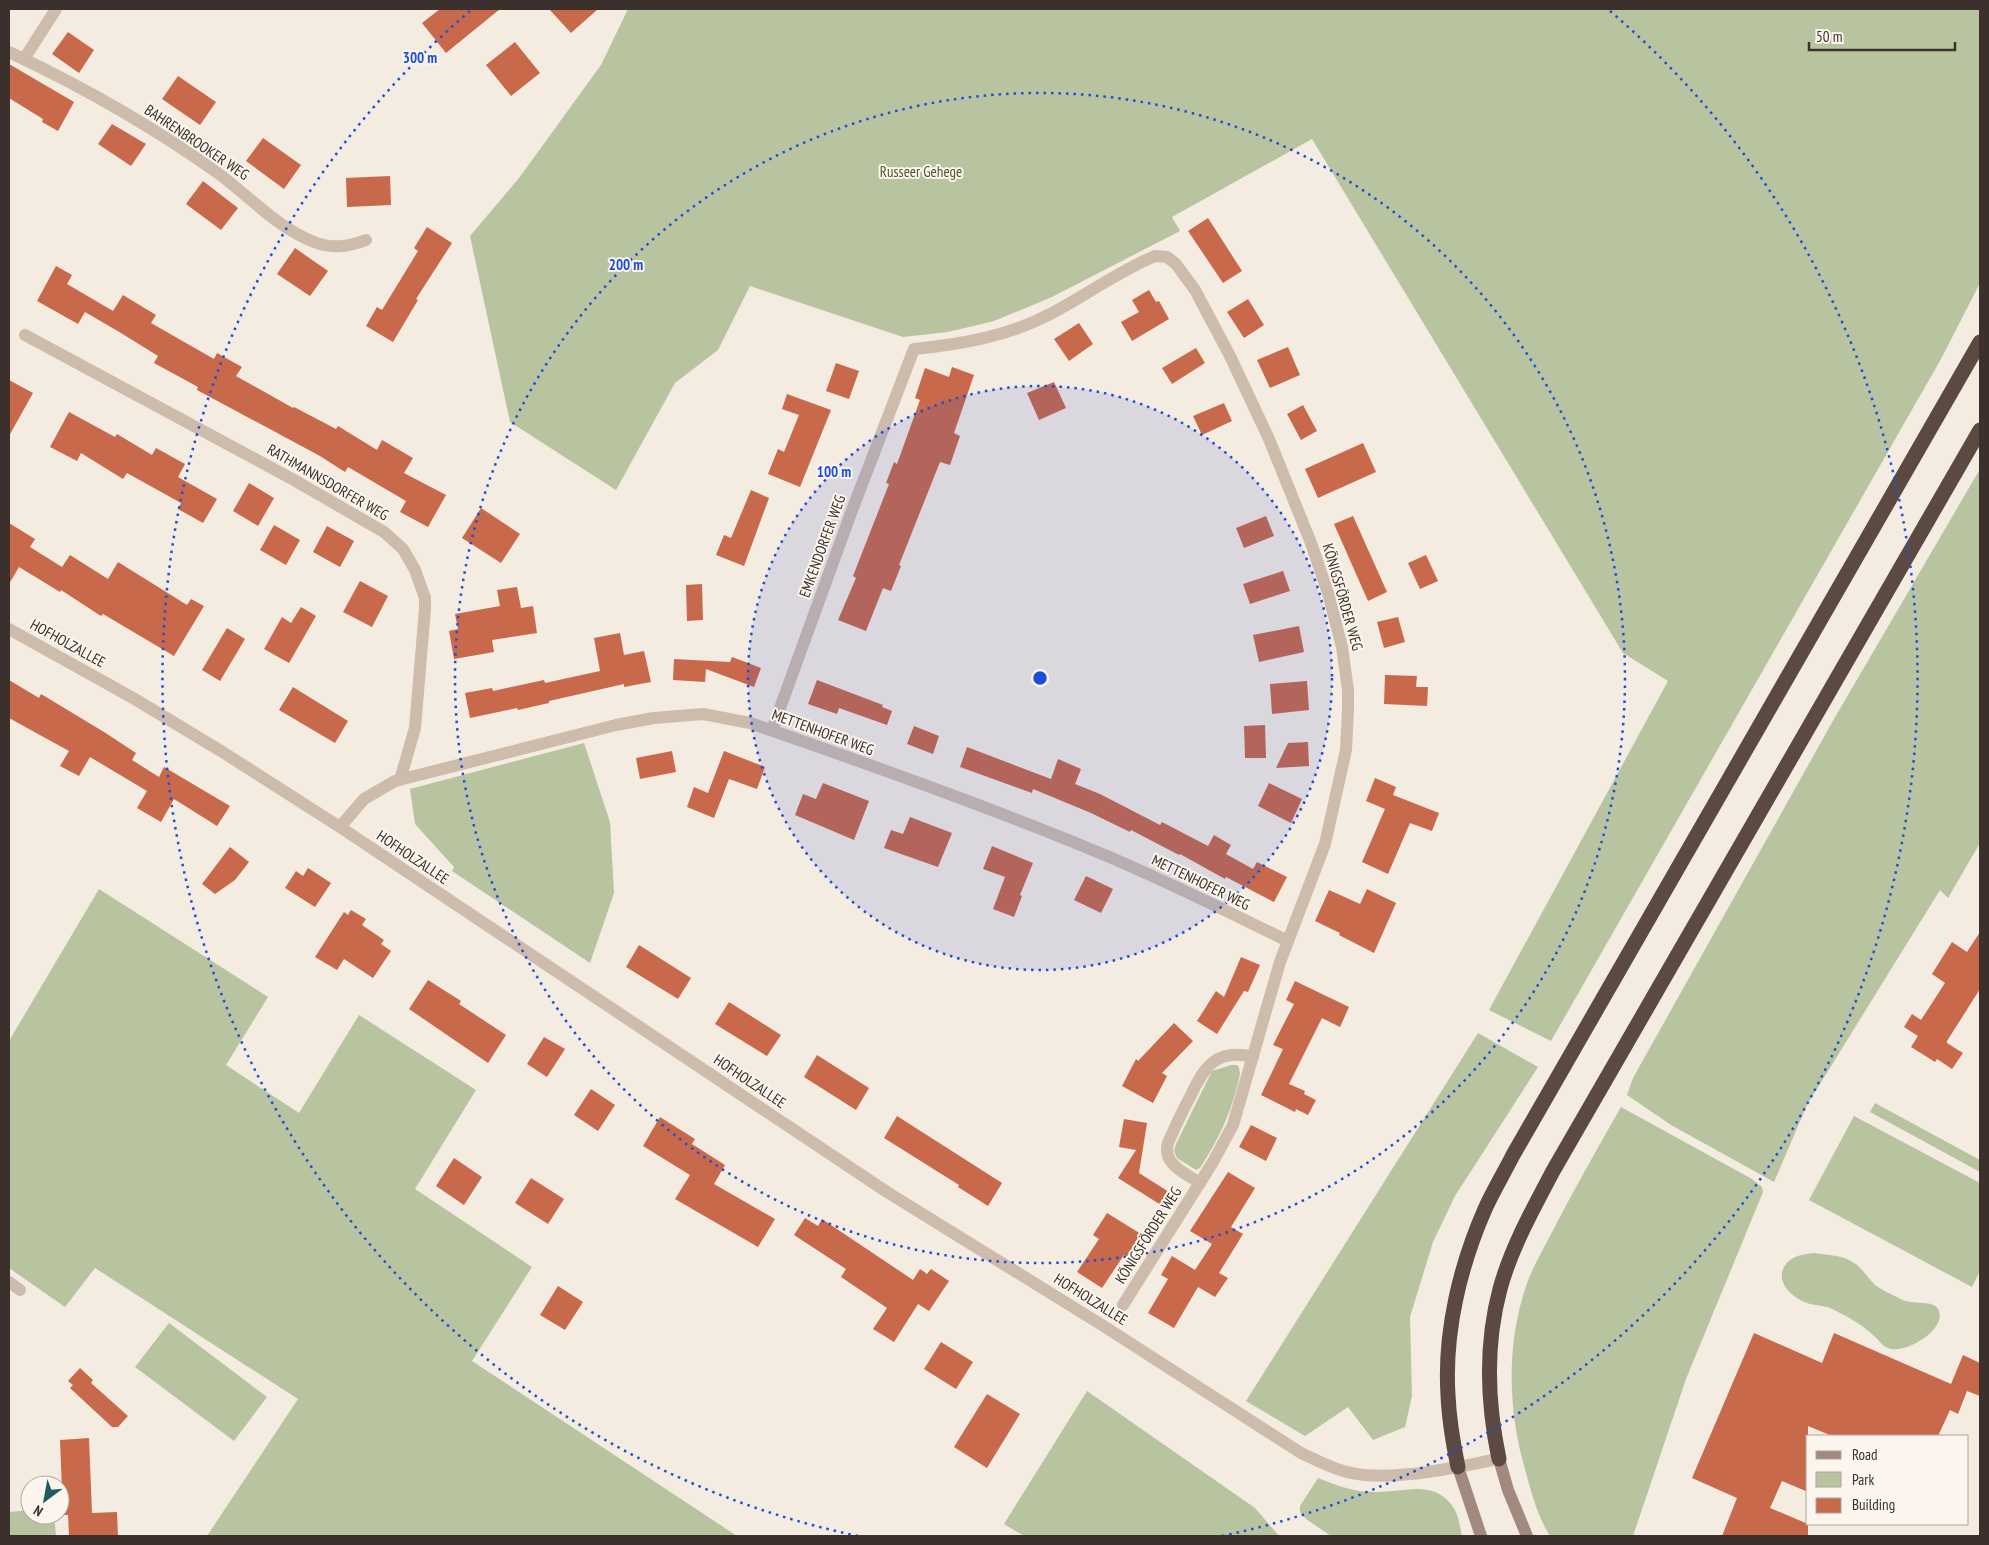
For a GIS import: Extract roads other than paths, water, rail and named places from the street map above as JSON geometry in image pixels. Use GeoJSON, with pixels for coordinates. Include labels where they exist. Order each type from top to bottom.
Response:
{"type":"FeatureCollection","features":[{"type":"Feature","properties":{"kind":"highway"},"geometry":{"type":"LineString","coordinates":[[1458,1467],[1448,1394],[1448,1354],[1457,1297],[1469,1250],[1485,1208],[1518,1147],[1980,342]]}},
{"type":"Feature","properties":{"kind":"highway"},"geometry":{"type":"LineString","coordinates":[[1499,1458],[1491,1410],[1489,1357],[1495,1312],[1501,1288],[1528,1219],[1553,1171],[1980,430]]}},
{"type":"Feature","properties":{"kind":"main road"},"geometry":{"type":"LineString","coordinates":[[1499,1458],[1508,1490],[1527,1536]]}},
{"type":"Feature","properties":{"kind":"main road"},"geometry":{"type":"LineString","coordinates":[[1458,1467],[1481,1536]]}},
{"type":"Feature","properties":{"kind":"street"},"geometry":{"type":"LineString","coordinates":[[24,59],[56,9]]}},
{"type":"Feature","properties":{"kind":"street","name":"BAHRENBROOKER WEG"},"geometry":{"type":"LineString","coordinates":[[9,52],[148,127],[219,175],[274,218],[303,237],[325,246],[352,246],[366,240]]}},
{"type":"Feature","properties":{"kind":"street","name":"EMKENDORFER WEG"},"geometry":{"type":"LineString","coordinates":[[772,730],[851,513],[914,350],[964,344],[1022,328],[1053,313],[1145,260],[1155,256],[1167,257]]}},
{"type":"Feature","properties":{"kind":"street","name":"KÖNIGSFÖRDER WEG"},"geometry":{"type":"LineString","coordinates":[[1123,1305],[1200,1182],[1233,1125],[1280,962],[1325,844],[1346,750],[1348,690],[1342,647],[1328,593],[1311,543],[1269,439],[1230,356],[1195,290],[1176,264],[1167,257]]}},
{"type":"Feature","properties":{"kind":"street","name":"RATHMANNSDORFER WEG"},"geometry":{"type":"LineString","coordinates":[[25,335],[302,485],[384,532],[403,549],[421,585],[425,598],[425,609],[415,728],[400,780]]}},
{"type":"Feature","properties":{"kind":"street","name":"HOFHOLZALLEE"},"geometry":{"type":"LineString","coordinates":[[9,628],[213,746],[340,827],[887,1192],[1102,1325],[1302,1453],[1331,1467],[1363,1475],[1395,1475],[1458,1467],[1499,1458]]}},
{"type":"Feature","properties":{"kind":"street","name":"METTENHOFER WEG"},"geometry":{"type":"LineString","coordinates":[[340,827],[364,799],[377,790],[400,780],[616,725],[654,718],[703,714],[750,723],[772,730],[1028,824],[1167,882],[1288,941]]}},
{"type":"Feature","properties":{"kind":"street","name":"KÖNIGSFÖRDER WEG"},"geometry":{"type":"LineString","coordinates":[[1200,1182],[1171,1163],[1166,1152],[1168,1143],[1205,1068],[1220,1058],[1232,1054],[1254,1057]]}},
{"type":"Feature","properties":{"kind":"street"},"geometry":{"type":"LineString","coordinates":[[9,1282],[20,1290]]}},
{"type":"Feature","properties":{"kind":"park label","name":"Russeer Gehege"},"geometry":{"type":"Point","coordinates":[921,171]}}]}
